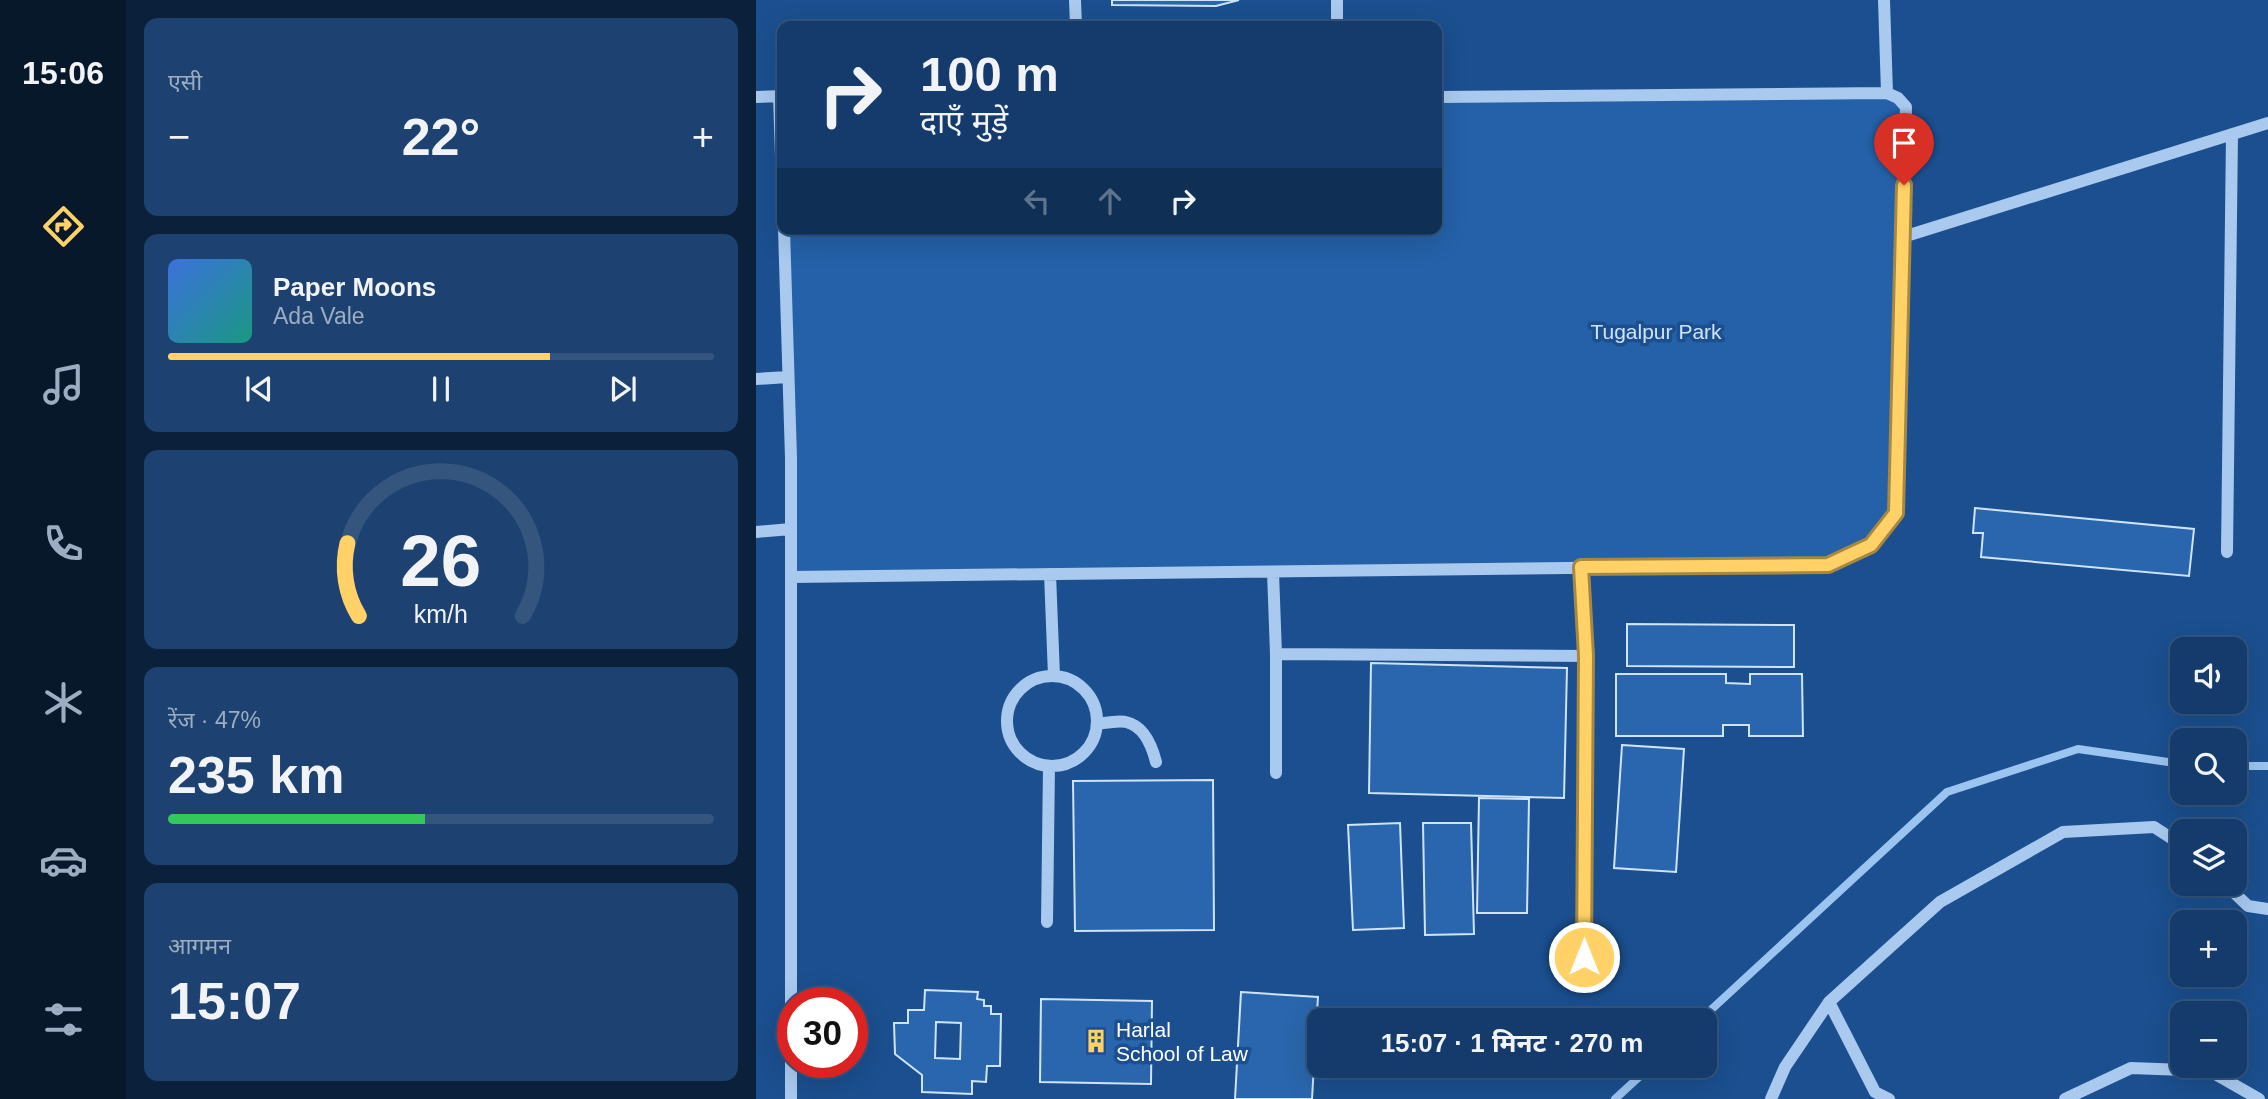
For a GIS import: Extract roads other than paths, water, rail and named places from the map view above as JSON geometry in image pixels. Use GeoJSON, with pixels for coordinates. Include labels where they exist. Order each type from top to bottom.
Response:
{"type":"FeatureCollection","features":[{"type":"Feature","properties":{"kind":"street"},"geometry":{"type":"LineString","coordinates":[[1074,0],[1076,21]]}},
{"type":"Feature","properties":{"kind":"street"},"geometry":{"type":"LineString","coordinates":[[1337,0],[1337,21]]}},
{"type":"Feature","properties":{"kind":"street"},"geometry":{"type":"LineString","coordinates":[[1884,0],[1887,93]]}},
{"type":"Feature","properties":{"kind":"street"},"geometry":{"type":"LineString","coordinates":[[791,577],[1828,565],[1871,545],[1896,513],[1906,107],[1898,97],[1887,93],[1442,97]]}},
{"type":"Feature","properties":{"kind":"street"},"geometry":{"type":"LineString","coordinates":[[756,96],[777,96]]}},
{"type":"Feature","properties":{"kind":"street"},"geometry":{"type":"LineString","coordinates":[[1903,237],[2268,123]]}},
{"type":"Feature","properties":{"kind":"street"},"geometry":{"type":"LineString","coordinates":[[2227,552],[2232,134]]}},
{"type":"Feature","properties":{"kind":"street"},"geometry":{"type":"LineString","coordinates":[[784,235],[791,529],[791,1099]]}},
{"type":"Feature","properties":{"kind":"street"},"geometry":{"type":"LineString","coordinates":[[756,379],[788,377]]}},
{"type":"Feature","properties":{"kind":"street"},"geometry":{"type":"LineString","coordinates":[[756,532],[791,529]]}},
{"type":"Feature","properties":{"kind":"street"},"geometry":{"type":"LineString","coordinates":[[1581,567],[1586,656],[1584,957]]}},
{"type":"Feature","properties":{"kind":"street"},"geometry":{"type":"LineString","coordinates":[[1273,572],[1276,773]]}},
{"type":"Feature","properties":{"kind":"street"},"geometry":{"type":"LineString","coordinates":[[1050,574],[1054,676]]}},
{"type":"Feature","properties":{"kind":"street"},"geometry":{"type":"LineString","coordinates":[[1276,654],[1586,656]]}},
{"type":"Feature","properties":{"kind":"street"},"geometry":{"type":"LineString","coordinates":[[1054,676],[1072,680],[1086,691],[1095,706],[1097,724],[1092,741],[1082,755],[1067,763],[1049,766],[1032,761],[1018,750],[1009,735],[1007,718],[1011,701],[1022,687],[1037,678],[1054,676]]}},
{"type":"Feature","properties":{"kind":"street"},"geometry":{"type":"LineString","coordinates":[[1097,724],[1127,722],[1141,731],[1152,745],[1156,762]]}},
{"type":"Feature","properties":{"kind":"street"},"geometry":{"type":"LineString","coordinates":[[1047,922],[1049,766]]}},
{"type":"Feature","properties":{"kind":"street"},"geometry":{"type":"LineString","coordinates":[[1772,1099],[1785,1067],[1829,1002],[1940,902],[2063,832],[2154,827],[2170,837]]}},
{"type":"Feature","properties":{"kind":"street"},"geometry":{"type":"LineString","coordinates":[[2238,896],[2248,906],[2268,909]]}},
{"type":"Feature","properties":{"kind":"street"},"geometry":{"type":"LineString","coordinates":[[1829,1002],[1875,1092],[1889,1099]]}},
{"type":"Feature","properties":{"kind":"street"},"geometry":{"type":"LineString","coordinates":[[2065,1099],[2132,1068],[2210,1071],[2259,1099]]}},
{"type":"Feature","properties":{"kind":"waterway"},"geometry":{"type":"LineString","coordinates":[[1713,1008],[1947,792],[2078,749],[2170,762]]}},
{"type":"Feature","properties":{"kind":"waterway"},"geometry":{"type":"LineString","coordinates":[[2247,766],[2268,766]]}},
{"type":"Feature","properties":{"kind":"waterway"},"geometry":{"type":"LineString","coordinates":[[1615,1099],[1638,1078]]}},
{"type":"Feature","properties":{"kind":"place","name":"Harlal School of Law"},"geometry":{"type":"Point","coordinates":[1096,1041]}},
{"type":"Feature","properties":{"kind":"park label","name":"Tugalpur Park"},"geometry":{"type":"Point","coordinates":[1656,331]}}]}
